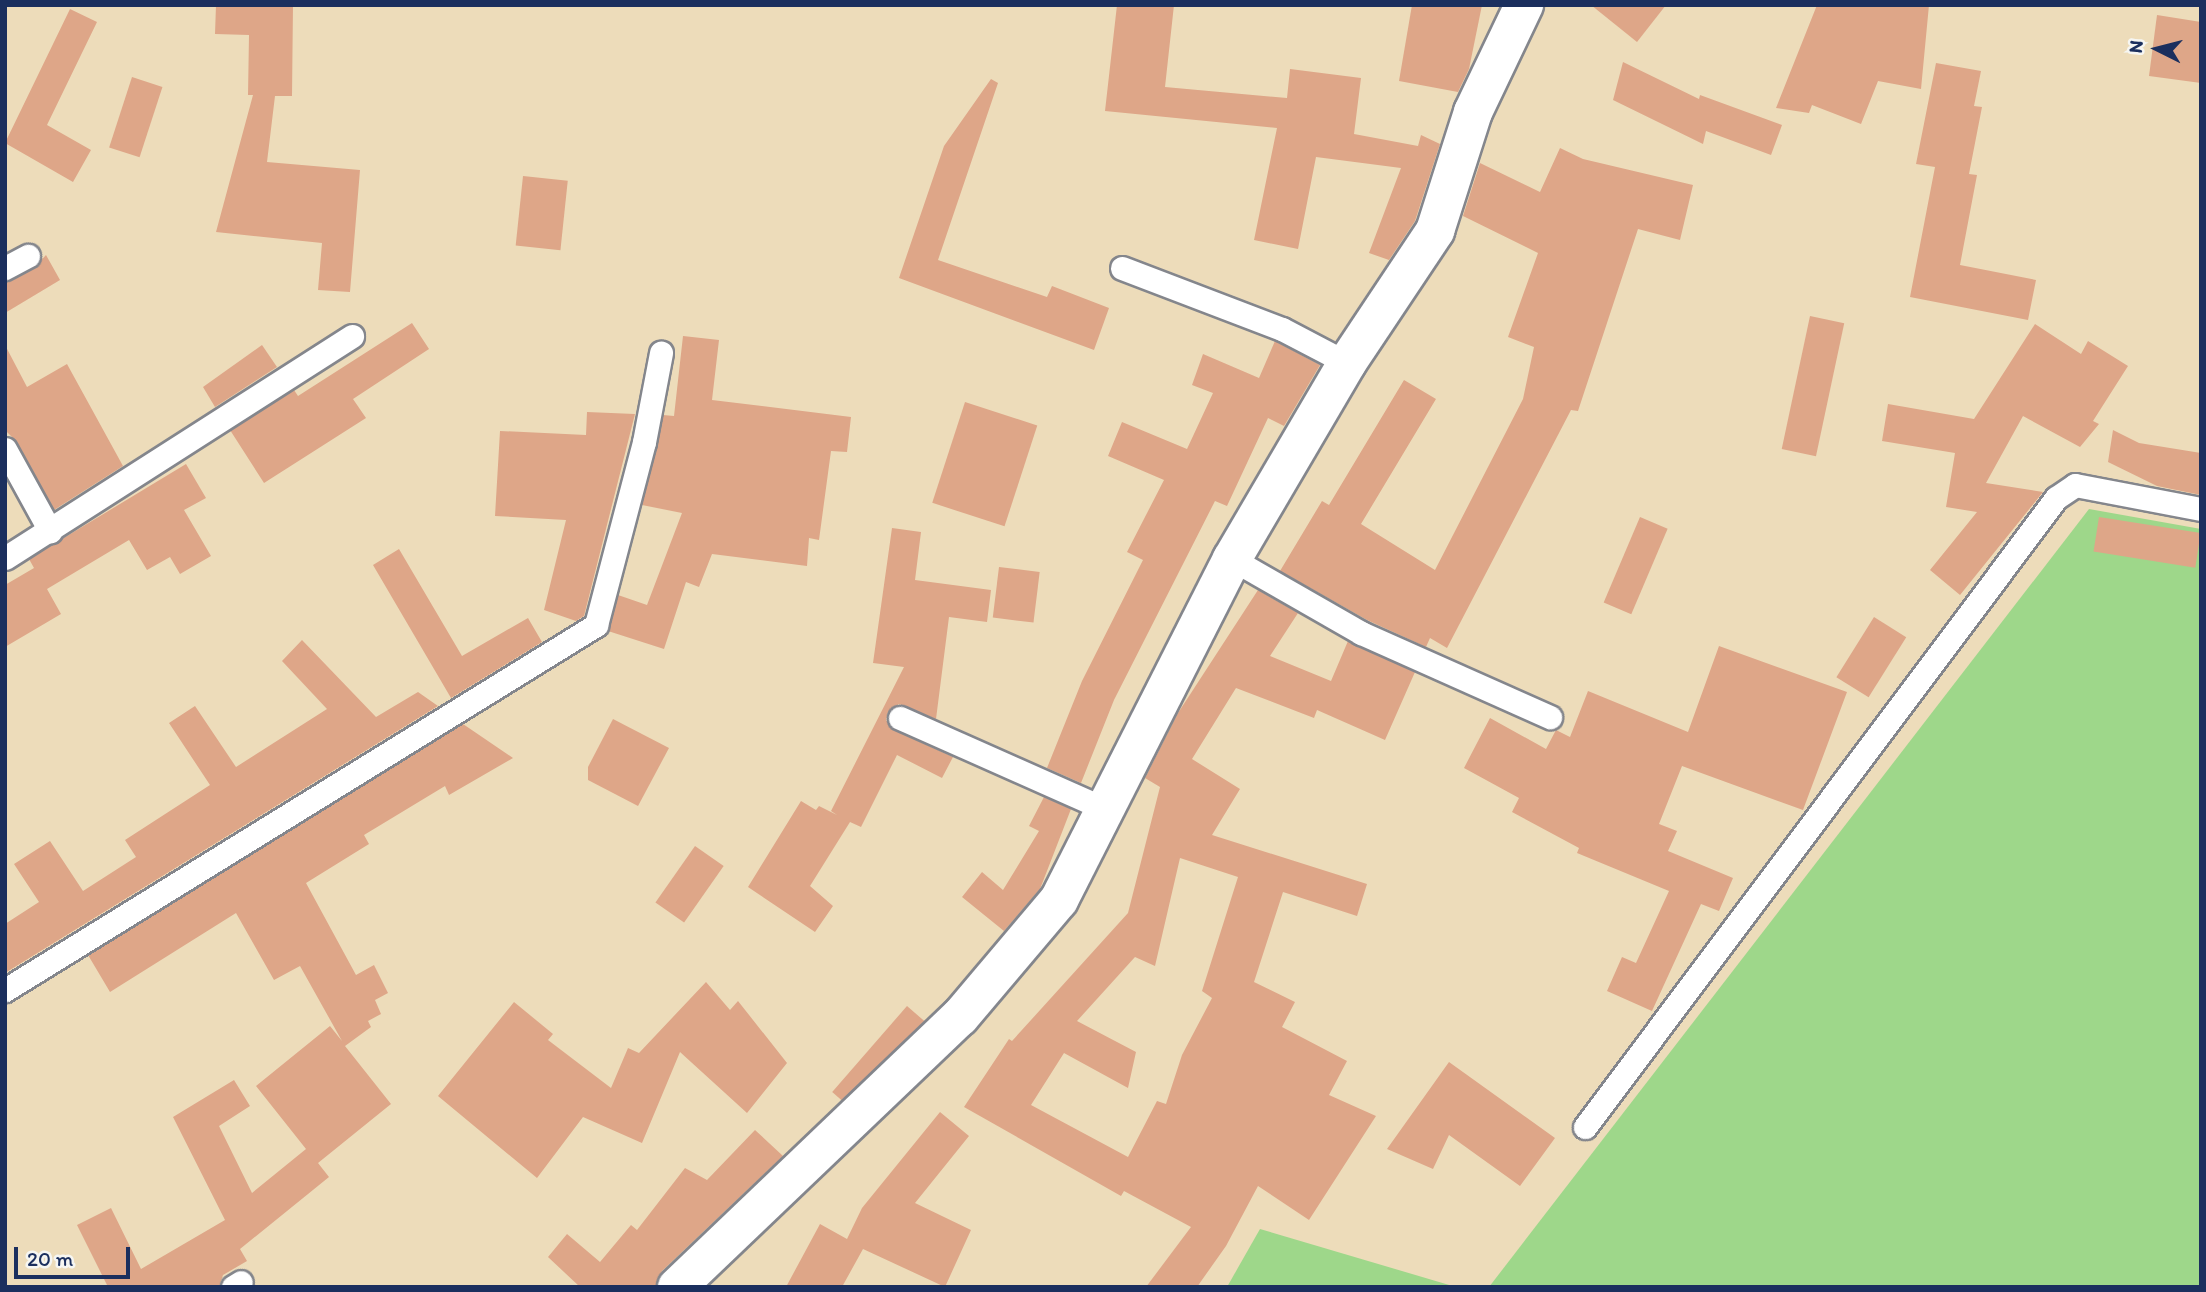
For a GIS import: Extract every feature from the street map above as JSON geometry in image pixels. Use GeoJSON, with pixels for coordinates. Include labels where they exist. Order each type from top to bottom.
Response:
{"type":"FeatureCollection","features":[{"type":"Feature","properties":{"kind":"street"},"geometry":{"type":"LineString","coordinates":[[677,1287],[960,1017],[1059,900],[1232,559],[1348,363],[1434,231],[1473,112],[1524,5]]}},
{"type":"Feature","properties":{"kind":"lane"},"geometry":{"type":"LineString","coordinates":[[5,268],[27,256]]}},
{"type":"Feature","properties":{"kind":"lane"},"geometry":{"type":"LineString","coordinates":[[1122,268],[1282,329],[1348,363]]}},
{"type":"Feature","properties":{"kind":"lane"},"geometry":{"type":"LineString","coordinates":[[5,558],[352,337]]}},
{"type":"Feature","properties":{"kind":"lane"},"geometry":{"type":"LineString","coordinates":[[5,990],[596,625],[644,442],[661,353]]}},
{"type":"Feature","properties":{"kind":"lane"},"geometry":{"type":"LineString","coordinates":[[5,449],[50,531]]}},
{"type":"Feature","properties":{"kind":"lane"},"geometry":{"type":"LineString","coordinates":[[1585,1127],[2056,498],[2075,485],[2201,509]]}},
{"type":"Feature","properties":{"kind":"lane"},"geometry":{"type":"LineString","coordinates":[[1232,559],[1361,633],[1550,718]]}},
{"type":"Feature","properties":{"kind":"lane"},"geometry":{"type":"LineString","coordinates":[[900,718],[1105,809]]}},
{"type":"Feature","properties":{"kind":"green space"},"geometry":{"type":"Polygon","coordinates":[[[2089,509],[2201,529],[2201,1287],[1489,1287],[2089,509]]]}},
{"type":"Feature","properties":{"kind":"green space"},"geometry":{"type":"Polygon","coordinates":[[[1260,1229],[1456,1287],[1227,1287],[1260,1229]]]}},
{"type":"Feature","properties":{"kind":"building"},"geometry":{"type":"Polygon","coordinates":[[[216,5],[293,5],[292,96],[275,96],[267,162],[360,170],[350,292],[318,290],[322,243],[216,232],[253,95],[248,95],[249,35],[215,34],[216,5]]]}},
{"type":"Feature","properties":{"kind":"building"},"geometry":{"type":"Polygon","coordinates":[[[1117,5],[1174,5],[1165,87],[1287,98],[1290,69],[1361,78],[1354,134],[1418,146],[1421,135],[1440,144],[1415,221],[1389,260],[1369,253],[1401,168],[1316,157],[1298,249],[1254,240],[1277,128],[1105,111],[1117,5]]]}},
{"type":"Feature","properties":{"kind":"building"},"geometry":{"type":"Polygon","coordinates":[[[1412,5],[1482,5],[1469,69],[1458,92],[1399,81],[1412,5]]]}},
{"type":"Feature","properties":{"kind":"building"},"geometry":{"type":"Polygon","coordinates":[[[1591,5],[1666,5],[1637,42],[1591,5]]]}},
{"type":"Feature","properties":{"kind":"building"},"geometry":{"type":"Polygon","coordinates":[[[1817,5],[1929,5],[1921,89],[1878,81],[1861,124],[1812,105],[1809,113],[1776,108],[1817,5]]]}},
{"type":"Feature","properties":{"kind":"building"},"geometry":{"type":"Polygon","coordinates":[[[70,9],[97,22],[47,125],[91,150],[73,182],[5,143],[70,9]]]}},
{"type":"Feature","properties":{"kind":"building"},"geometry":{"type":"Polygon","coordinates":[[[2157,15],[2201,22],[2201,83],[2149,76],[2157,15]]]}},
{"type":"Feature","properties":{"kind":"building"},"geometry":{"type":"Polygon","coordinates":[[[1623,62],[1699,99],[1700,95],[1782,125],[1771,155],[1706,131],[1703,144],[1613,100],[1623,62]]]}},
{"type":"Feature","properties":{"kind":"building"},"geometry":{"type":"Polygon","coordinates":[[[1936,63],[1981,71],[1974,106],[1982,107],[1969,174],[1977,175],[1960,265],[2036,280],[2028,320],[1910,297],[1935,167],[1916,164],[1936,63]]]}},
{"type":"Feature","properties":{"kind":"building"},"geometry":{"type":"Polygon","coordinates":[[[132,77],[162,87],[140,157],[109,147],[132,77]]]}},
{"type":"Feature","properties":{"kind":"building"},"geometry":{"type":"Polygon","coordinates":[[[991,79],[998,83],[938,260],[1047,297],[1052,286],[1109,308],[1094,350],[899,278],[944,146],[991,79]]]}},
{"type":"Feature","properties":{"kind":"building"},"geometry":{"type":"Polygon","coordinates":[[[1560,148],[1583,159],[1693,185],[1680,240],[1638,229],[1578,411],[1571,410],[1447,648],[1430,638],[1426,647],[1367,620],[1280,571],[1322,501],[1329,505],[1404,380],[1436,399],[1361,524],[1435,570],[1523,399],[1534,347],[1508,337],[1538,253],[1463,216],[1480,163],[1540,192],[1560,148]]]}},
{"type":"Feature","properties":{"kind":"building"},"geometry":{"type":"Polygon","coordinates":[[[523,176],[568,181],[560,250],[516,246],[523,176]]]}},
{"type":"Feature","properties":{"kind":"building"},"geometry":{"type":"Polygon","coordinates":[[[46,255],[60,280],[5,313],[5,282],[34,268],[46,255]]]}},
{"type":"Feature","properties":{"kind":"building"},"geometry":{"type":"Polygon","coordinates":[[[1810,316],[1844,323],[1816,456],[1782,449],[1810,316]]]}},
{"type":"Feature","properties":{"kind":"building"},"geometry":{"type":"Polygon","coordinates":[[[412,323],[429,349],[353,399],[366,418],[264,483],[230,430],[294,390],[298,396],[412,323]]]}},
{"type":"Feature","properties":{"kind":"building"},"geometry":{"type":"Polygon","coordinates":[[[2035,324],[2081,354],[2088,341],[2128,366],[2093,421],[2099,424],[2080,447],[2023,416],[1986,483],[2043,492],[1960,595],[1930,570],[1977,512],[1946,507],[1955,453],[1882,441],[1888,404],[1974,419],[2035,324]]]}},
{"type":"Feature","properties":{"kind":"building"},"geometry":{"type":"Polygon","coordinates":[[[683,336],[719,340],[712,400],[851,417],[847,452],[831,451],[819,540],[809,538],[807,566],[712,554],[699,587],[686,582],[664,649],[608,631],[618,595],[647,605],[682,513],[642,505],[663,415],[674,416],[683,336]]]}},
{"type":"Feature","properties":{"kind":"building"},"geometry":{"type":"Polygon","coordinates":[[[1275,341],[1320,365],[1284,426],[1268,418],[1227,506],[1215,501],[1114,700],[1081,783],[1047,768],[1082,681],[1143,560],[1127,552],[1164,480],[1108,456],[1122,422],[1187,449],[1213,393],[1192,385],[1203,354],[1259,378],[1275,341]]]}},
{"type":"Feature","properties":{"kind":"building"},"geometry":{"type":"Polygon","coordinates":[[[5,345],[27,387],[67,364],[123,466],[54,510],[17,442],[5,430],[5,345]]]}},
{"type":"Feature","properties":{"kind":"building"},"geometry":{"type":"Polygon","coordinates":[[[262,345],[277,367],[215,407],[203,387],[262,345]]]}},
{"type":"Feature","properties":{"kind":"building"},"geometry":{"type":"Polygon","coordinates":[[[965,402],[1037,425],[1005,526],[932,503],[965,402]]]}},
{"type":"Feature","properties":{"kind":"building"},"geometry":{"type":"Polygon","coordinates":[[[587,412],[635,414],[584,616],[576,621],[544,610],[566,520],[495,516],[500,431],[586,435],[587,412]]]}},
{"type":"Feature","properties":{"kind":"building"},"geometry":{"type":"Polygon","coordinates":[[[2113,430],[2139,443],[2201,453],[2201,495],[2157,486],[2108,462],[2113,430]]]}},
{"type":"Feature","properties":{"kind":"building"},"geometry":{"type":"Polygon","coordinates":[[[186,464],[206,498],[184,510],[211,556],[180,574],[170,557],[147,570],[129,540],[47,589],[61,614],[5,647],[5,585],[34,568],[29,559],[186,464]]]}},
{"type":"Feature","properties":{"kind":"building"},"geometry":{"type":"Polygon","coordinates":[[[1640,517],[1668,529],[1631,614],[1604,603],[1640,517]]]}},
{"type":"Feature","properties":{"kind":"building"},"geometry":{"type":"Polygon","coordinates":[[[2099,517],[2201,533],[2195,568],[2094,552],[2099,517]]]}},
{"type":"Feature","properties":{"kind":"building"},"geometry":{"type":"Polygon","coordinates":[[[892,528],[921,532],[915,580],[991,590],[987,622],[949,617],[936,719],[899,704],[888,712],[886,720],[894,730],[953,757],[942,778],[897,755],[861,827],[850,822],[810,886],[833,906],[815,932],[748,887],[801,801],[816,810],[819,806],[837,815],[831,811],[904,667],[873,663],[892,528]]]}},
{"type":"Feature","properties":{"kind":"building"},"geometry":{"type":"Polygon","coordinates":[[[399,549],[462,656],[528,618],[542,642],[451,698],[373,565],[399,549]]]}},
{"type":"Feature","properties":{"kind":"building"},"geometry":{"type":"Polygon","coordinates":[[[999,567],[1040,572],[1033,623],[993,618],[999,567]]]}},
{"type":"Feature","properties":{"kind":"building"},"geometry":{"type":"Polygon","coordinates":[[[1258,590],[1298,613],[1270,656],[1331,681],[1348,641],[1415,672],[1385,740],[1317,710],[1314,718],[1236,688],[1192,759],[1240,789],[1212,835],[1367,884],[1357,916],[1283,892],[1254,982],[1295,1002],[1282,1027],[1347,1061],[1329,1095],[1376,1116],[1309,1220],[1258,1186],[1226,1246],[1197,1287],[1146,1287],[1191,1227],[1124,1191],[1121,1196],[964,1107],[1009,1039],[1012,1041],[1128,913],[1160,787],[1145,778],[1178,713],[1258,590]],[[1180,858],[1155,966],[1135,957],[1077,1021],[1136,1052],[1128,1088],[1064,1053],[1031,1105],[1128,1157],[1157,1101],[1166,1104],[1182,1055],[1212,998],[1202,991],[1238,877],[1180,858]]]}},
{"type":"Feature","properties":{"kind":"building"},"geometry":{"type":"Polygon","coordinates":[[[1874,617],[1906,637],[1869,697],[1836,677],[1874,617]]]}},
{"type":"Feature","properties":{"kind":"building"},"geometry":{"type":"Polygon","coordinates":[[[302,640],[376,717],[418,692],[438,706],[5,973],[5,924],[39,902],[14,864],[50,841],[83,891],[136,857],[125,840],[210,785],[169,723],[195,706],[236,767],[327,709],[282,661],[302,640]]]}},
{"type":"Feature","properties":{"kind":"building"},"geometry":{"type":"Polygon","coordinates":[[[1719,646],[1847,692],[1803,810],[1682,766],[1659,824],[1677,831],[1668,851],[1733,878],[1719,911],[1701,904],[1652,1011],[1607,991],[1622,957],[1636,963],[1669,891],[1577,853],[1579,848],[1512,812],[1519,798],[1464,768],[1490,718],[1546,749],[1556,730],[1570,737],[1588,691],[1688,732],[1719,646]]]}},
{"type":"Feature","properties":{"kind":"building"},"geometry":{"type":"Polygon","coordinates":[[[613,719],[669,748],[638,806],[588,780],[588,767],[613,719]]]}},
{"type":"Feature","properties":{"kind":"building"},"geometry":{"type":"Polygon","coordinates":[[[463,724],[513,758],[449,795],[445,786],[364,835],[369,844],[306,883],[356,975],[374,965],[388,993],[375,1000],[381,1014],[368,1021],[371,1027],[345,1046],[391,1104],[318,1163],[329,1177],[240,1249],[247,1261],[223,1275],[219,1287],[108,1287],[77,1225],[111,1208],[141,1269],[225,1220],[173,1117],[234,1080],[250,1106],[219,1126],[252,1193],[306,1149],[256,1086],[330,1026],[342,1041],[300,966],[274,980],[236,913],[110,992],[88,955],[463,724]]]}},
{"type":"Feature","properties":{"kind":"building"},"geometry":{"type":"Polygon","coordinates":[[[1044,797],[1071,809],[1040,889],[1004,931],[962,897],[982,872],[1003,890],[1039,831],[1029,826],[1044,797]]]}},
{"type":"Feature","properties":{"kind":"building"},"geometry":{"type":"Polygon","coordinates":[[[695,846],[724,866],[684,923],[655,903],[695,846]]]}},
{"type":"Feature","properties":{"kind":"building"},"geometry":{"type":"Polygon","coordinates":[[[706,982],[730,1010],[738,1001],[787,1063],[747,1113],[680,1052],[642,1143],[583,1117],[537,1178],[438,1096],[514,1002],[553,1034],[548,1040],[611,1088],[628,1048],[639,1053],[706,982]]]}},
{"type":"Feature","properties":{"kind":"building"},"geometry":{"type":"Polygon","coordinates":[[[907,1006],[924,1021],[850,1107],[832,1092],[907,1006]]]}},
{"type":"Feature","properties":{"kind":"building"},"geometry":{"type":"Polygon","coordinates":[[[1449,1062],[1555,1138],[1520,1186],[1449,1135],[1433,1169],[1387,1149],[1449,1062]]]}},
{"type":"Feature","properties":{"kind":"building"},"geometry":{"type":"Polygon","coordinates":[[[940,1112],[969,1136],[915,1203],[971,1230],[945,1287],[863,1249],[842,1287],[786,1287],[820,1224],[847,1239],[862,1208],[940,1112]]]}},
{"type":"Feature","properties":{"kind":"building"},"geometry":{"type":"Polygon","coordinates":[[[755,1130],[783,1156],[662,1271],[656,1287],[580,1287],[548,1257],[567,1234],[600,1262],[631,1225],[637,1230],[685,1168],[707,1180],[755,1130]]]}}]}
